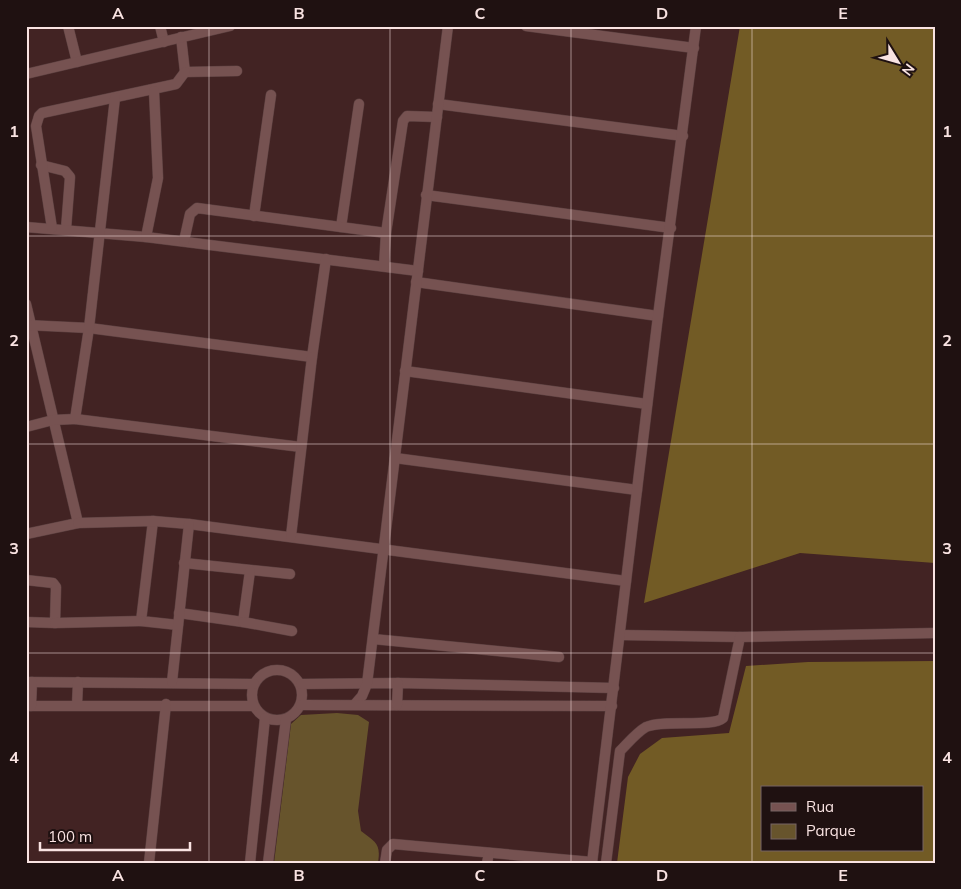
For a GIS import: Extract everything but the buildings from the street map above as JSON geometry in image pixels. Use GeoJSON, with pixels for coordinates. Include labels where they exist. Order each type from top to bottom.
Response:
{"type":"FeatureCollection","features":[{"type":"Feature","properties":{"kind":"street"},"geometry":{"type":"LineString","coordinates":[[68,26],[77,62]]}},
{"type":"Feature","properties":{"kind":"street"},"geometry":{"type":"LineString","coordinates":[[160,26],[164,42]]}},
{"type":"Feature","properties":{"kind":"street"},"geometry":{"type":"LineString","coordinates":[[26,74],[230,26]]}},
{"type":"Feature","properties":{"kind":"street"},"geometry":{"type":"LineString","coordinates":[[355,704],[362,696],[367,684],[448,26]]}},
{"type":"Feature","properties":{"kind":"street"},"geometry":{"type":"LineString","coordinates":[[526,26],[694,48]]}},
{"type":"Feature","properties":{"kind":"street"},"geometry":{"type":"LineString","coordinates":[[385,863],[386,850],[393,844],[488,858],[592,862],[647,404],[696,26]]}},
{"type":"Feature","properties":{"kind":"street"},"geometry":{"type":"LineString","coordinates":[[52,228],[36,126],[39,116],[42,113],[154,91],[176,84],[185,72],[181,37]]}},
{"type":"Feature","properties":{"kind":"street"},"geometry":{"type":"LineString","coordinates":[[185,72],[237,71]]}},
{"type":"Feature","properties":{"kind":"street"},"geometry":{"type":"LineString","coordinates":[[146,237],[158,178],[154,91]]}},
{"type":"Feature","properties":{"kind":"street"},"geometry":{"type":"LineString","coordinates":[[254,216],[271,95]]}},
{"type":"Feature","properties":{"kind":"street"},"geometry":{"type":"LineString","coordinates":[[76,419],[89,328],[115,98]]}},
{"type":"Feature","properties":{"kind":"street"},"geometry":{"type":"LineString","coordinates":[[341,227],[359,104]]}},
{"type":"Feature","properties":{"kind":"street"},"geometry":{"type":"LineString","coordinates":[[438,104],[683,136]]}},
{"type":"Feature","properties":{"kind":"street"},"geometry":{"type":"LineString","coordinates":[[384,266],[386,234],[404,118],[407,116],[437,117]]}},
{"type":"Feature","properties":{"kind":"street"},"geometry":{"type":"LineString","coordinates":[[41,166],[66,171],[70,176],[66,229]]}},
{"type":"Feature","properties":{"kind":"street"},"geometry":{"type":"LineString","coordinates":[[426,195],[671,228]]}},
{"type":"Feature","properties":{"kind":"street"},"geometry":{"type":"LineString","coordinates":[[184,241],[190,214],[194,209],[386,234]]}},
{"type":"Feature","properties":{"kind":"street"},"geometry":{"type":"LineString","coordinates":[[26,227],[66,229],[99,234],[184,241],[418,271]]}},
{"type":"Feature","properties":{"kind":"street"},"geometry":{"type":"LineString","coordinates":[[291,536],[312,357],[326,259]]}},
{"type":"Feature","properties":{"kind":"street"},"geometry":{"type":"LineString","coordinates":[[416,282],[658,316]]}},
{"type":"Feature","properties":{"kind":"street"},"geometry":{"type":"LineString","coordinates":[[26,304],[28,325],[78,523]]}},
{"type":"Feature","properties":{"kind":"street"},"geometry":{"type":"LineString","coordinates":[[28,325],[89,328],[312,357]]}},
{"type":"Feature","properties":{"kind":"street"},"geometry":{"type":"LineString","coordinates":[[405,371],[647,404]]}},
{"type":"Feature","properties":{"kind":"street"},"geometry":{"type":"LineString","coordinates":[[26,427],[53,420],[76,419],[301,447]]}},
{"type":"Feature","properties":{"kind":"street"},"geometry":{"type":"LineString","coordinates":[[395,458],[637,490]]}},
{"type":"Feature","properties":{"kind":"street"},"geometry":{"type":"LineString","coordinates":[[26,534],[78,523],[153,521],[291,536],[626,581]]}},
{"type":"Feature","properties":{"kind":"street"},"geometry":{"type":"LineString","coordinates":[[141,621],[153,521]]}},
{"type":"Feature","properties":{"kind":"street"},"geometry":{"type":"LineString","coordinates":[[172,682],[189,524]]}},
{"type":"Feature","properties":{"kind":"street"},"geometry":{"type":"LineString","coordinates":[[184,563],[290,574]]}},
{"type":"Feature","properties":{"kind":"street"},"geometry":{"type":"LineString","coordinates":[[243,622],[250,571]]}},
{"type":"Feature","properties":{"kind":"street"},"geometry":{"type":"LineString","coordinates":[[26,580],[55,585],[55,623]]}},
{"type":"Feature","properties":{"kind":"street"},"geometry":{"type":"LineString","coordinates":[[179,613],[292,631]]}},
{"type":"Feature","properties":{"kind":"street"},"geometry":{"type":"LineString","coordinates":[[26,622],[141,621],[178,625]]}},
{"type":"Feature","properties":{"kind":"street"},"geometry":{"type":"LineString","coordinates":[[620,635],[740,637],[935,633]]}},
{"type":"Feature","properties":{"kind":"street"},"geometry":{"type":"LineString","coordinates":[[606,863],[620,751],[646,728],[686,722],[717,723],[723,718],[740,637]]}},
{"type":"Feature","properties":{"kind":"street"},"geometry":{"type":"LineString","coordinates":[[373,639],[559,657]]}},
{"type":"Feature","properties":{"kind":"street"},"geometry":{"type":"LineString","coordinates":[[278,669],[292,673],[301,684],[303,695],[301,705],[295,714],[286,719],[265,718],[254,706],[252,695],[254,684],[264,673],[278,669]]}},
{"type":"Feature","properties":{"kind":"street"},"geometry":{"type":"LineString","coordinates":[[254,684],[29,682],[29,706],[166,704],[254,706]]}},
{"type":"Feature","properties":{"kind":"street"},"geometry":{"type":"LineString","coordinates":[[77,705],[78,682]]}},
{"type":"Feature","properties":{"kind":"street"},"geometry":{"type":"LineString","coordinates":[[301,684],[614,688]]}},
{"type":"Feature","properties":{"kind":"street"},"geometry":{"type":"LineString","coordinates":[[397,705],[398,684]]}},
{"type":"Feature","properties":{"kind":"street"},"geometry":{"type":"LineString","coordinates":[[149,863],[166,704]]}},
{"type":"Feature","properties":{"kind":"street"},"geometry":{"type":"LineString","coordinates":[[301,705],[612,706]]}},
{"type":"Feature","properties":{"kind":"street"},"geometry":{"type":"LineString","coordinates":[[250,863],[265,718]]}},
{"type":"Feature","properties":{"kind":"street"},"geometry":{"type":"LineString","coordinates":[[268,863],[286,719]]}},
{"type":"Feature","properties":{"kind":"green space"},"geometry":{"type":"Polygon","coordinates":[[[337,713],[358,715],[369,722],[358,811],[361,831],[374,841],[378,847],[378,863],[274,863],[291,724],[301,715],[337,713]]]}},
{"type":"Feature","properties":{"kind":"shaded area"},"geometry":{"type":"Polygon","coordinates":[[[740,26],[935,26],[935,563],[800,553],[644,603],[740,26]]]}},
{"type":"Feature","properties":{"kind":"shaded area"},"geometry":{"type":"Polygon","coordinates":[[[935,661],[935,863],[617,863],[628,777],[640,754],[662,738],[729,733],[746,666],[808,662],[935,661]]]}}]}
